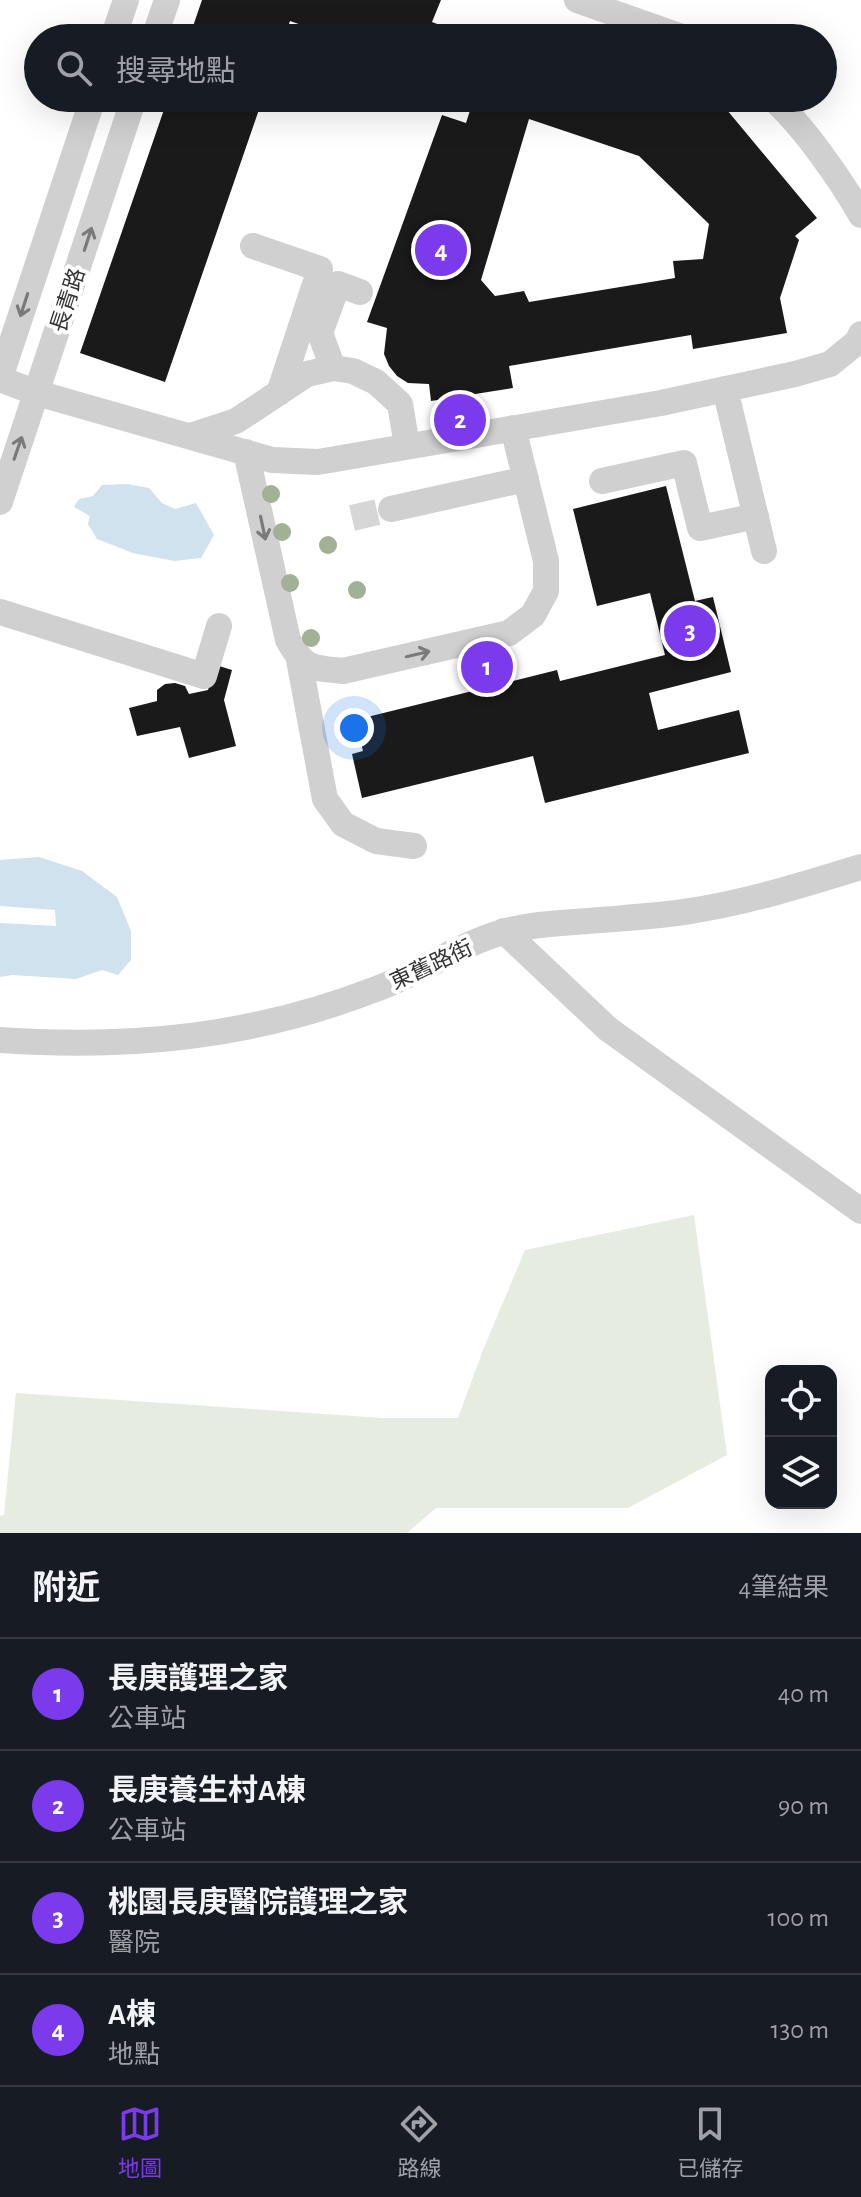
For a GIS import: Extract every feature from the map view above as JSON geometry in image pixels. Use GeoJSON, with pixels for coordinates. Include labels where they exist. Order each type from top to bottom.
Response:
{"type":"FeatureCollection","features":[{"type":"Feature","properties":{"kind":"street"},"geometry":{"type":"LineString","coordinates":[[118,24],[126,0]]}},
{"type":"Feature","properties":{"kind":"street"},"geometry":{"type":"LineString","coordinates":[[159,24],[167,0]]}},
{"type":"Feature","properties":{"kind":"street"},"geometry":{"type":"LineString","coordinates":[[577,0],[645,24]]}},
{"type":"Feature","properties":{"kind":"street","name":"長青路"},"geometry":{"type":"LineString","coordinates":[[0,379],[88,112]]}},
{"type":"Feature","properties":{"kind":"street","name":"長青路"},"geometry":{"type":"LineString","coordinates":[[0,502],[129,112]]}},
{"type":"Feature","properties":{"kind":"street"},"geometry":{"type":"LineString","coordinates":[[788,112],[861,215]]}},
{"type":"Feature","properties":{"kind":"street"},"geometry":{"type":"LineString","coordinates":[[253,246],[320,269],[279,393]]}},
{"type":"Feature","properties":{"kind":"street"},"geometry":{"type":"LineString","coordinates":[[333,368],[320,333],[338,284],[360,292]]}},
{"type":"Feature","properties":{"kind":"street"},"geometry":{"type":"LineString","coordinates":[[0,379],[37,393],[272,460],[318,462],[661,403],[795,374],[830,364],[857,342],[861,334]]}},
{"type":"Feature","properties":{"kind":"street"},"geometry":{"type":"LineString","coordinates":[[190,436],[236,421],[307,374],[333,368],[353,371],[376,382],[400,404],[407,446]]}},
{"type":"Feature","properties":{"kind":"street"},"geometry":{"type":"LineString","coordinates":[[725,389],[764,551]]}},
{"type":"Feature","properties":{"kind":"street"},"geometry":{"type":"LineString","coordinates":[[299,660],[315,668],[343,671],[509,633],[533,615],[546,591],[546,561],[513,428]]}},
{"type":"Feature","properties":{"kind":"street"},"geometry":{"type":"LineString","coordinates":[[246,452],[288,640],[299,660],[325,799],[343,824],[376,841],[414,846]]}},
{"type":"Feature","properties":{"kind":"street"},"geometry":{"type":"LineString","coordinates":[[602,481],[684,463],[700,528],[756,516]]}},
{"type":"Feature","properties":{"kind":"street"},"geometry":{"type":"LineString","coordinates":[[391,509],[526,479]]}},
{"type":"Feature","properties":{"kind":"street"},"geometry":{"type":"LineString","coordinates":[[0,612],[204,676],[219,626]]}},
{"type":"Feature","properties":{"kind":"street","name":"東舊路街"},"geometry":{"type":"LineString","coordinates":[[0,1040],[123,1043],[238,1030],[293,1017],[377,989],[504,931],[535,925],[686,911],[751,899],[861,867]]}},
{"type":"Feature","properties":{"kind":"street"},"geometry":{"type":"LineString","coordinates":[[504,931],[608,1029],[861,1211]]}},
{"type":"Feature","properties":{"kind":"shaded area"},"geometry":{"type":"Polygon","coordinates":[[[694,1215],[727,1455],[628,1508],[436,1508],[407,1533],[0,1533],[16,1393],[383,1418],[458,1418],[525,1250],[694,1215]]]}},
{"type":"Feature","properties":{"kind":"water"},"geometry":{"type":"Polygon","coordinates":[[[127,484],[149,488],[162,503],[175,509],[196,503],[214,535],[201,558],[174,561],[133,553],[97,539],[88,524],[90,516],[74,507],[79,499],[93,496],[102,485],[127,484]]]}},
{"type":"Feature","properties":{"kind":"water"},"geometry":{"type":"Polygon","coordinates":[[[39,857],[82,871],[117,897],[131,931],[131,960],[118,975],[102,970],[76,979],[0,977],[0,923],[56,926],[55,910],[0,906],[0,860],[39,857]]]}},
{"type":"Feature","properties":{"kind":"building"},"geometry":{"type":"Polygon","coordinates":[[[202,0],[441,0],[432,22],[437,24],[299,24],[290,21],[289,24],[194,24],[202,0]]]}},
{"type":"Feature","properties":{"kind":"building"},"geometry":{"type":"Polygon","coordinates":[[[163,112],[258,112],[165,382],[80,353],[163,112]]]}},
{"type":"Feature","properties":{"kind":"building"},"geometry":{"type":"Polygon","coordinates":[[[470,112],[729,112],[817,218],[795,236],[799,240],[780,298],[787,333],[693,349],[691,335],[509,366],[513,388],[431,401],[429,384],[408,383],[389,366],[384,354],[387,328],[367,322],[442,115],[466,123],[470,112]],[[529,119],[481,280],[495,296],[524,291],[529,302],[675,278],[673,261],[703,259],[709,224],[639,156],[529,119]]]}},
{"type":"Feature","properties":{"kind":"building"},"geometry":{"type":"Polygon","coordinates":[[[666,486],[695,601],[713,597],[731,672],[649,693],[658,730],[739,710],[749,753],[545,803],[533,756],[362,798],[352,754],[363,751],[355,720],[557,670],[560,681],[665,655],[650,593],[597,606],[573,509],[666,486]]]}},
{"type":"Feature","properties":{"kind":"building"},"geometry":{"type":"Polygon","coordinates":[[[216,665],[232,670],[224,700],[236,746],[189,758],[180,727],[137,736],[129,708],[157,701],[157,690],[165,684],[185,686],[189,694],[208,690],[216,665]]]}},
{"type":"Feature","properties":{"kind":"tunnel"},"geometry":{"type":"LineString","coordinates":[[352,518],[391,509]]}},
{"type":"Feature","properties":{"kind":"place","name":"A棟"},"geometry":{"type":"Point","coordinates":[441,250]}},
{"type":"Feature","properties":{"kind":"place","name":"長庚養生村A棟"},"geometry":{"type":"Point","coordinates":[460,420]}},
{"type":"Feature","properties":{"kind":"place","name":"桃園長庚醫院護理之家"},"geometry":{"type":"Point","coordinates":[690,631]}},
{"type":"Feature","properties":{"kind":"place","name":"長庚護理之家"},"geometry":{"type":"Point","coordinates":[487,667]}}]}
